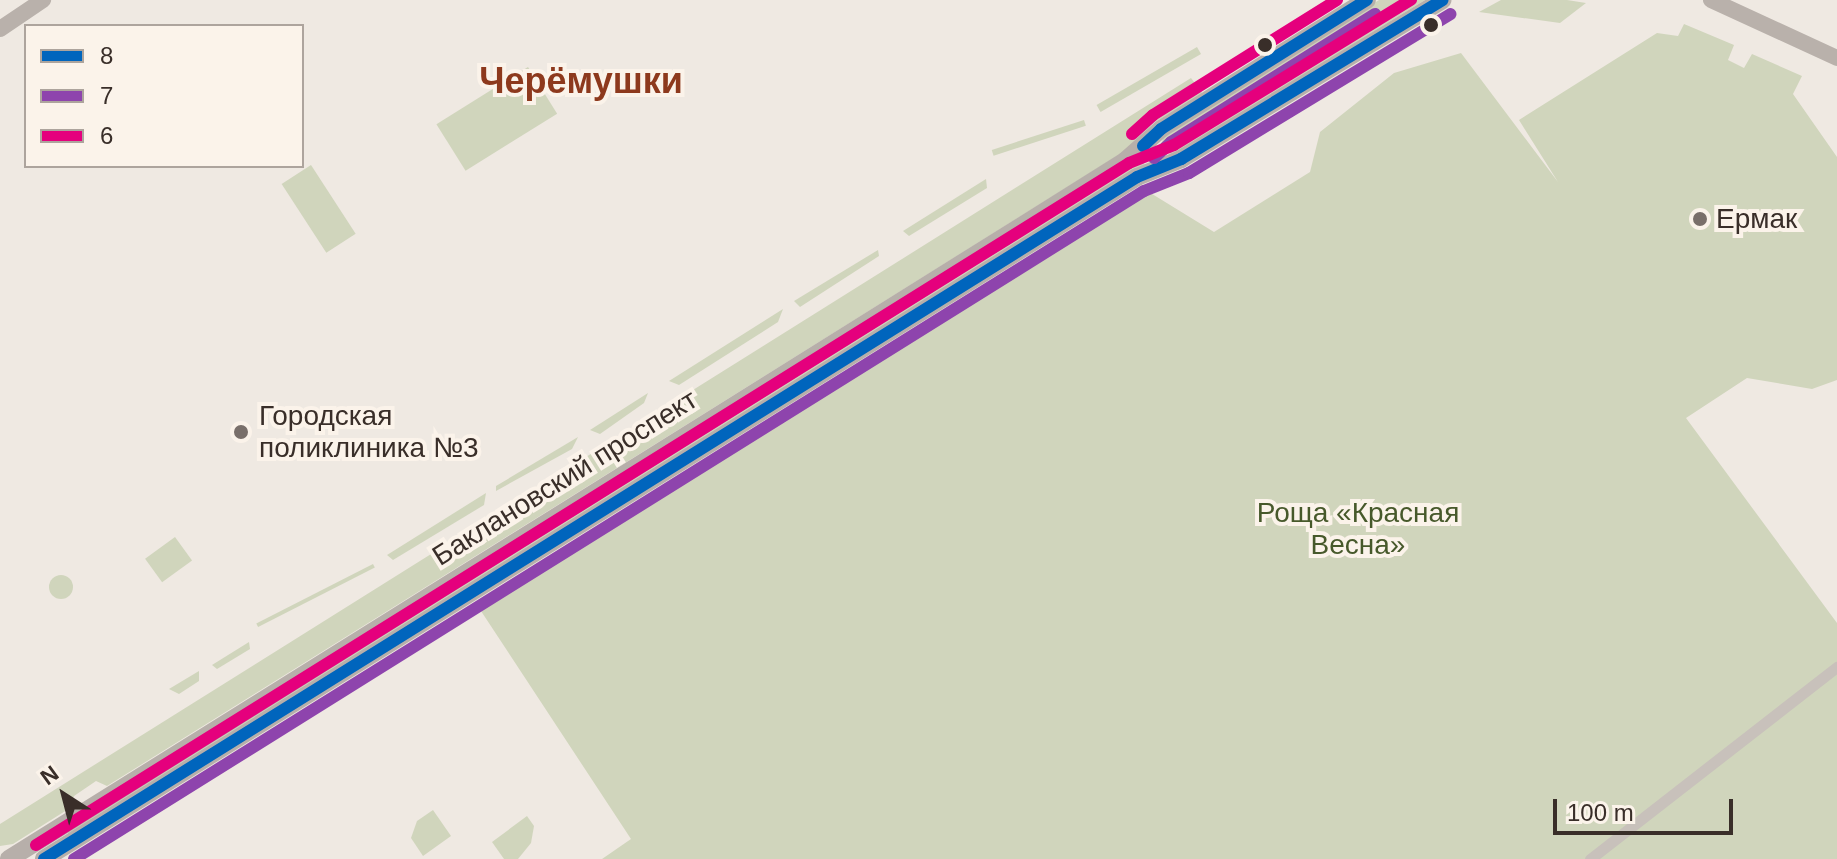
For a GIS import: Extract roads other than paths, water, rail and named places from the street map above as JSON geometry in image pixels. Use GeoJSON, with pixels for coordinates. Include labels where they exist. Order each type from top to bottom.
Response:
{"type":"FeatureCollection","features":[{"type":"Feature","properties":{"kind":"main road"},"geometry":{"type":"LineString","coordinates":[[0,29],[43,0]]}},
{"type":"Feature","properties":{"kind":"main road","name":"Баклановский проспект"},"geometry":{"type":"LineString","coordinates":[[9,859],[1148,143],[1367,0]]}},
{"type":"Feature","properties":{"kind":"main road","name":"Баклановский проспект"},"geometry":{"type":"LineString","coordinates":[[44,859],[1124,185],[1163,166],[1442,0]]}},
{"type":"Feature","properties":{"kind":"main road"},"geometry":{"type":"LineString","coordinates":[[1711,0],[1837,58]]}},
{"type":"Feature","properties":{"kind":"street"},"geometry":{"type":"LineString","coordinates":[[1148,143],[1163,166]]}},
{"type":"Feature","properties":{"kind":"street"},"geometry":{"type":"LineString","coordinates":[[1590,859],[1837,667]]}},
{"type":"Feature","properties":{"kind":"place","name":"Ермак"},"geometry":{"type":"Point","coordinates":[1700,219]}},
{"type":"Feature","properties":{"kind":"place","name":"Городская поликлиника №3"},"geometry":{"type":"Point","coordinates":[241,432]}},
{"type":"Feature","properties":{"kind":"district","name":"Черёмушки"},"geometry":{"type":"Point","coordinates":[581,81]}},
{"type":"Feature","properties":{"kind":"park label","name":"Роща «Красная Весна»"},"geometry":{"type":"Point","coordinates":[1358,529]}}]}
